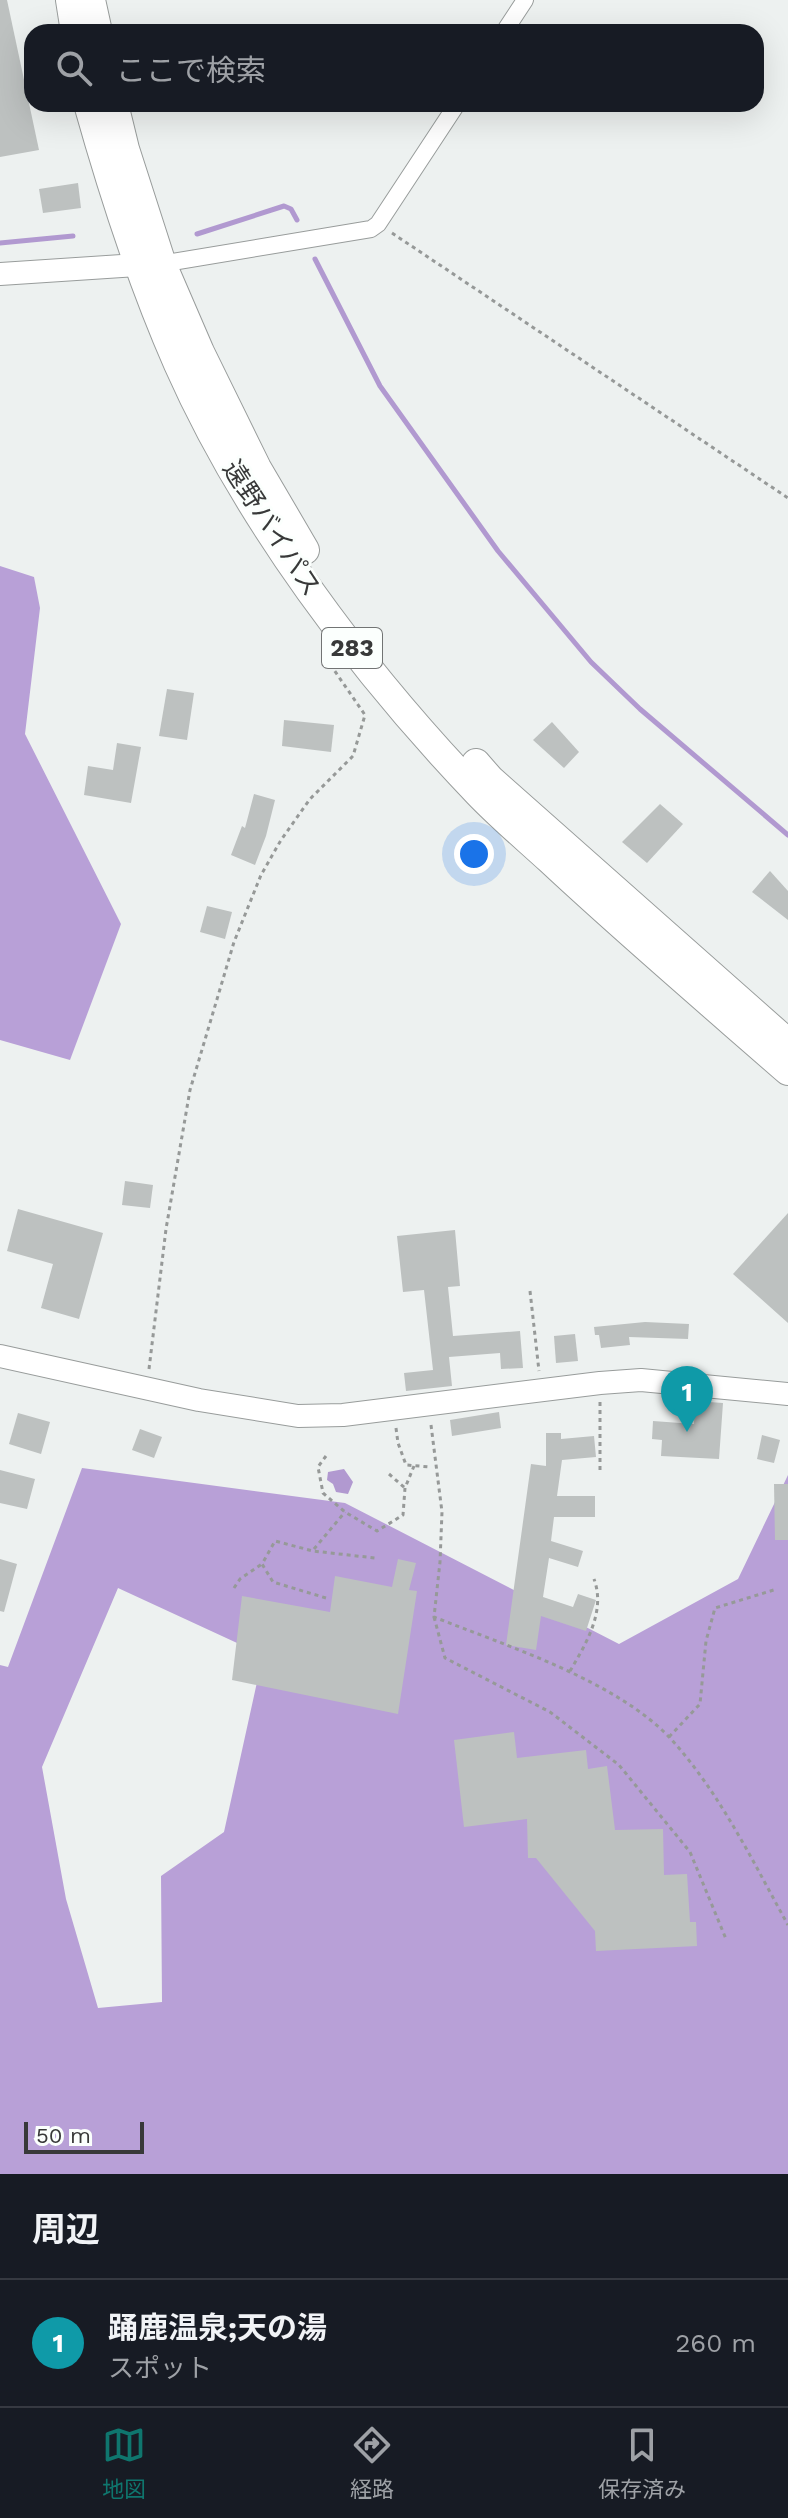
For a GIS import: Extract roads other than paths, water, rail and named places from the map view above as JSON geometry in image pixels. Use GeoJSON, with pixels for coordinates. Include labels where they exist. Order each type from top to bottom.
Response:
{"type":"FeatureCollection","features":[{"type":"Feature","properties":{"kind":"highway"},"geometry":{"type":"LineString","coordinates":[[70,0],[74,24]]}},
{"type":"Feature","properties":{"kind":"highway"},"geometry":{"type":"LineString","coordinates":[[91,0],[96,24]]}},
{"type":"Feature","properties":{"kind":"highway","name":"遠野バイパス"},"geometry":{"type":"LineString","coordinates":[[91,112],[149,265],[200,352],[257,468],[301,544],[359,627],[403,682],[490,779],[700,980],[788,1071]]}},
{"type":"Feature","properties":{"kind":"highway","name":"遠野バイパス"},"geometry":{"type":"LineString","coordinates":[[116,112],[149,265],[178,366],[212,433],[277,541],[338,630],[388,694],[479,795],[600,907],[788,1043]]}},
{"type":"Feature","properties":{"kind":"street"},"geometry":{"type":"LineString","coordinates":[[509,24],[525,0]]}},
{"type":"Feature","properties":{"kind":"street"},"geometry":{"type":"LineString","coordinates":[[0,274],[149,265],[371,229],[378,224],[452,112]]}},
{"type":"Feature","properties":{"kind":"street"},"geometry":{"type":"LineString","coordinates":[[1,1360],[298,1416],[343,1415],[641,1380],[788,1394]]}},
{"type":"Feature","properties":{"kind":"waterway"},"geometry":{"type":"LineString","coordinates":[[197,234],[284,206],[291,209],[297,220]]}},
{"type":"Feature","properties":{"kind":"waterway"},"geometry":{"type":"LineString","coordinates":[[0,243],[73,236]]}},
{"type":"Feature","properties":{"kind":"waterway"},"geometry":{"type":"LineString","coordinates":[[315,259],[380,386],[498,551],[591,662],[640,709],[788,835]]}},
{"type":"Feature","properties":{"kind":"place","name":"踊鹿温泉;天の湯"},"geometry":{"type":"Point","coordinates":[687,1432]}}]}
